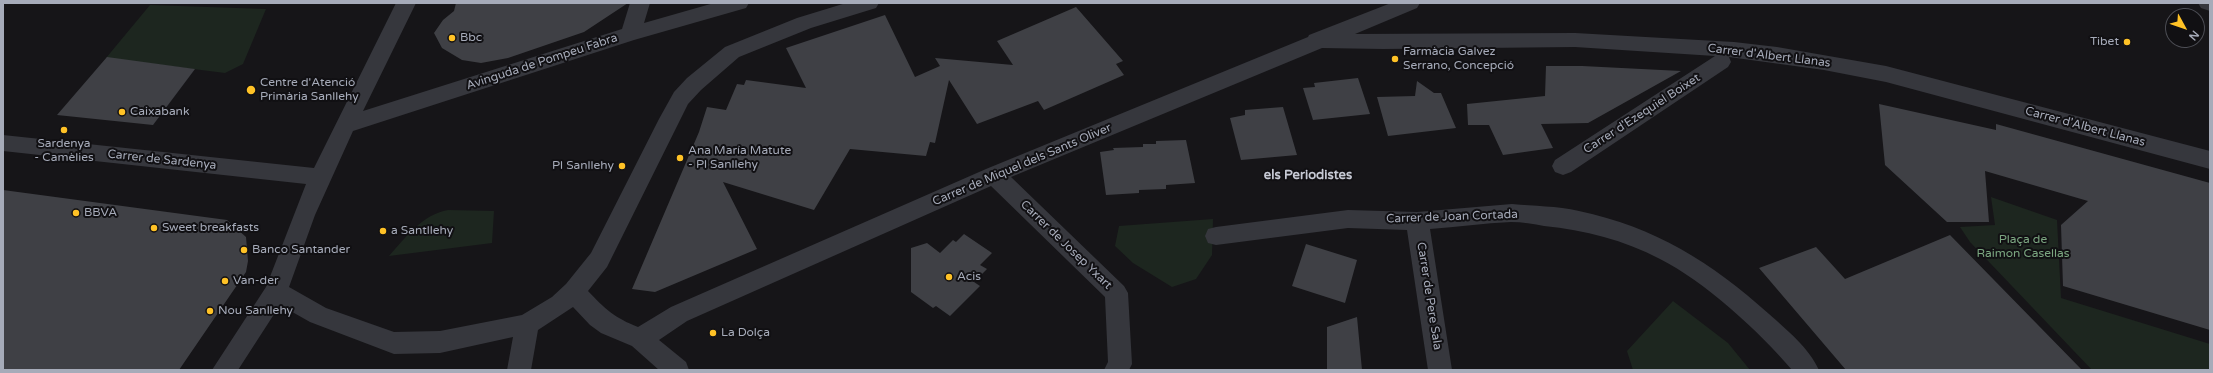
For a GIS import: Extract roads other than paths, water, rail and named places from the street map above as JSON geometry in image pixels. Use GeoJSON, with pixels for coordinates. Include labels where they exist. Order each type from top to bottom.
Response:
{"type":"FeatureCollection","features":[{"type":"Feature","properties":{"kind":"street"},"geometry":{"type":"LineString","coordinates":[[224,370],[276,292],[304,215],[320,177],[406,3]]}},
{"type":"Feature","properties":{"kind":"street"},"geometry":{"type":"LineString","coordinates":[[630,34],[640,3]]}},
{"type":"Feature","properties":{"kind":"street","name":"Avinguda de Pompeu Fabra"},"geometry":{"type":"LineString","coordinates":[[346,125],[630,34],[739,3]]}},
{"type":"Feature","properties":{"kind":"street"},"geometry":{"type":"LineString","coordinates":[[276,292],[318,315],[394,343],[440,342],[527,324],[560,304],[574,291],[599,260],[666,125],[681,98],[694,84],[732,52],[804,23],[869,3]]}},
{"type":"Feature","properties":{"kind":"street","name":"Carrer de Miquel dels Sants Oliver"},"geometry":{"type":"LineString","coordinates":[[640,339],[679,314],[994,176],[1316,40],[1410,3]]}},
{"type":"Feature","properties":{"kind":"street","name":"Carrer d'Albert Llanas"},"geometry":{"type":"LineString","coordinates":[[1316,40],[1383,42],[1575,40],[1777,55],[1886,74],[2210,160]]}},
{"type":"Feature","properties":{"kind":"street","name":"Carrer d'Ezequiel Boixet"},"geometry":{"type":"LineString","coordinates":[[1563,166],[1721,62]]}},
{"type":"Feature","properties":{"kind":"street","name":"Carrer de Sardenya"},"geometry":{"type":"LineString","coordinates":[[3,143],[320,177]]}},
{"type":"Feature","properties":{"kind":"street","name":"Carrer de Josep Yxart"},"geometry":{"type":"LineString","coordinates":[[994,176],[1116,293],[1120,364],[1116,370]]}},
{"type":"Feature","properties":{"kind":"street","name":"Carrer de Joan Cortada"},"geometry":{"type":"LineString","coordinates":[[1216,236],[1348,219],[1417,221],[1512,213],[1578,220],[1627,234],[1669,252],[1704,275],[1750,312],[1783,342],[1807,370]]}},
{"type":"Feature","properties":{"kind":"street","name":"Carrer de Pere Sala"},"geometry":{"type":"LineString","coordinates":[[1417,221],[1440,370]]}},
{"type":"Feature","properties":{"kind":"street"},"geometry":{"type":"LineString","coordinates":[[574,291],[598,318],[609,326],[640,339],[677,370]]}},
{"type":"Feature","properties":{"kind":"street"},"geometry":{"type":"LineString","coordinates":[[519,370],[527,324]]}},
{"type":"Feature","properties":{"kind":"place","name":"Bbc"},"geometry":{"type":"Point","coordinates":[452,38]}},
{"type":"Feature","properties":{"kind":"place","name":"Tibet"},"geometry":{"type":"Point","coordinates":[2127,42]}},
{"type":"Feature","properties":{"kind":"place","name":"Farmàcia Galvez Serrano, Concepció"},"geometry":{"type":"Point","coordinates":[1395,59]}},
{"type":"Feature","properties":{"kind":"place","name":"Centre d'Atenció Primària Sanllehy"},"geometry":{"type":"Point","coordinates":[251,90]}},
{"type":"Feature","properties":{"kind":"place","name":"Caixabank"},"geometry":{"type":"Point","coordinates":[122,112]}},
{"type":"Feature","properties":{"kind":"place","name":"Sardenya - Camèlies"},"geometry":{"type":"Point","coordinates":[64,130]}},
{"type":"Feature","properties":{"kind":"place","name":"Ana María Matute - Pl Sanllehy"},"geometry":{"type":"Point","coordinates":[680,158]}},
{"type":"Feature","properties":{"kind":"place","name":"Pl Sanllehy"},"geometry":{"type":"Point","coordinates":[622,166]}},
{"type":"Feature","properties":{"kind":"place","name":"BBVA"},"geometry":{"type":"Point","coordinates":[76,213]}},
{"type":"Feature","properties":{"kind":"place","name":"Sweet breakfasts"},"geometry":{"type":"Point","coordinates":[154,228]}},
{"type":"Feature","properties":{"kind":"place","name":"a Santllehy"},"geometry":{"type":"Point","coordinates":[383,231]}},
{"type":"Feature","properties":{"kind":"place","name":"Banco Santander"},"geometry":{"type":"Point","coordinates":[244,250]}},
{"type":"Feature","properties":{"kind":"place","name":"Acis"},"geometry":{"type":"Point","coordinates":[949,277]}},
{"type":"Feature","properties":{"kind":"place","name":"Van-der"},"geometry":{"type":"Point","coordinates":[225,281]}},
{"type":"Feature","properties":{"kind":"place","name":"Nou Sanllehy"},"geometry":{"type":"Point","coordinates":[210,311]}},
{"type":"Feature","properties":{"kind":"place","name":"La Dolça"},"geometry":{"type":"Point","coordinates":[713,333]}},
{"type":"Feature","properties":{"kind":"district","name":"els Periodistes"},"geometry":{"type":"Point","coordinates":[1308,176]}},
{"type":"Feature","properties":{"kind":"park label","name":"Plaça de Raimon Casellas"},"geometry":{"type":"Point","coordinates":[2023,247]}}]}
